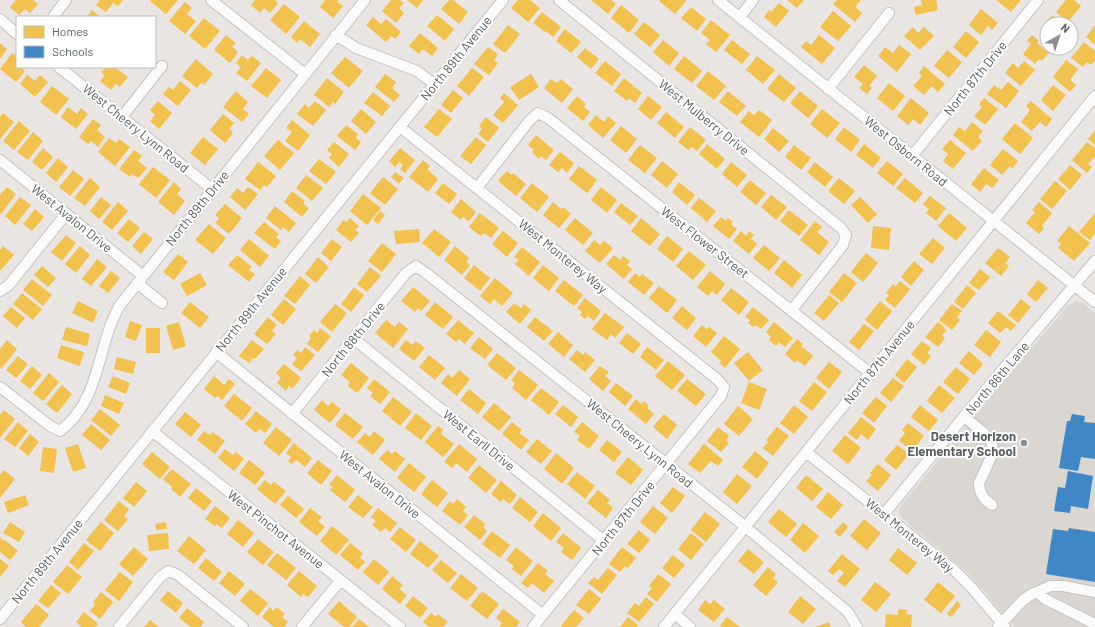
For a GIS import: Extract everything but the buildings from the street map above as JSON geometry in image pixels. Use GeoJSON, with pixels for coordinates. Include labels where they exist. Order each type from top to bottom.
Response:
{"type":"FeatureCollection","features":[{"type":"Feature","properties":{"kind":"street"},"geometry":{"type":"LineString","coordinates":[[54,16],[66,0]]}},
{"type":"Feature","properties":{"kind":"street"},"geometry":{"type":"LineString","coordinates":[[211,0],[305,74]]}},
{"type":"Feature","properties":{"kind":"street","name":"North 89th Drive"},"geometry":{"type":"LineString","coordinates":[[0,387],[50,426],[60,431],[69,424],[85,404],[95,378],[115,314],[120,305],[365,0]]}},
{"type":"Feature","properties":{"kind":"street","name":"North 89th Avenue"},"geometry":{"type":"LineString","coordinates":[[0,619],[503,0]]}},
{"type":"Feature","properties":{"kind":"street","name":"West Mulberry Drive"},"geometry":{"type":"LineString","coordinates":[[559,0],[841,228],[846,236],[843,245],[791,311]]}},
{"type":"Feature","properties":{"kind":"street","name":"West Osborn Road"},"geometry":{"type":"LineString","coordinates":[[718,0],[1095,302]]}},
{"type":"Feature","properties":{"kind":"street"},"geometry":{"type":"LineString","coordinates":[[740,17],[753,0]]}},
{"type":"Feature","properties":{"kind":"street","name":"North 87th Drive"},"geometry":{"type":"LineString","coordinates":[[912,156],[1038,0]]}},
{"type":"Feature","properties":{"kind":"street"},"geometry":{"type":"LineString","coordinates":[[828,89],[889,13]]}},
{"type":"Feature","properties":{"kind":"street"},"geometry":{"type":"LineString","coordinates":[[0,19],[16,33]]}},
{"type":"Feature","properties":{"kind":"street"},"geometry":{"type":"LineString","coordinates":[[336,36],[356,48],[417,71],[434,84]]}},
{"type":"Feature","properties":{"kind":"street"},"geometry":{"type":"LineString","coordinates":[[122,117],[162,66]]}},
{"type":"Feature","properties":{"kind":"street","name":"West Cheery Lynn Road"},"geometry":{"type":"LineString","coordinates":[[60,68],[212,189]]}},
{"type":"Feature","properties":{"kind":"street","name":"North 87th Avenue"},"geometry":{"type":"LineString","coordinates":[[664,627],[1095,96]]}},
{"type":"Feature","properties":{"kind":"street","name":"West Flower Street"},"geometry":{"type":"LineString","coordinates":[[477,188],[530,120],[538,113],[548,118],[870,373]]}},
{"type":"Feature","properties":{"kind":"street","name":"West Monterey Way"},"geometry":{"type":"LineString","coordinates":[[400,127],[717,379],[724,387]]}},
{"type":"Feature","properties":{"kind":"street","name":"West Avalon Drive"},"geometry":{"type":"LineString","coordinates":[[0,160],[66,214],[140,279],[162,303]]}},
{"type":"Feature","properties":{"kind":"street"},"geometry":{"type":"LineString","coordinates":[[0,291],[8,286],[66,214]]}},
{"type":"Feature","properties":{"kind":"street","name":"North 86th Lane"},"geometry":{"type":"LineString","coordinates":[[884,514],[1095,261]]}},
{"type":"Feature","properties":{"kind":"street","name":"West Cheery Lynn Road"},"geometry":{"type":"LineString","coordinates":[[416,266],[745,526],[848,612],[857,627]]}},
{"type":"Feature","properties":{"kind":"street","name":"North 88th Drive"},"geometry":{"type":"LineString","coordinates":[[292,414],[406,274],[416,266]]}},
{"type":"Feature","properties":{"kind":"street","name":"West Earll Drive"},"geometry":{"type":"LineString","coordinates":[[354,339],[604,541]]}},
{"type":"Feature","properties":{"kind":"street","name":"West Avalon Drive"},"geometry":{"type":"LineString","coordinates":[[216,352],[543,616]]}},
{"type":"Feature","properties":{"kind":"street","name":"North 87th Drive"},"geometry":{"type":"LineString","coordinates":[[533,627],[721,396],[724,387]]}},
{"type":"Feature","properties":{"kind":"street"},"geometry":{"type":"LineString","coordinates":[[964,417],[986,434],[994,446],[993,453],[979,483],[979,488],[983,498],[992,505]]}},
{"type":"Feature","properties":{"kind":"street","name":"West Pinchot Avenue"},"geometry":{"type":"LineString","coordinates":[[152,431],[400,627]]}},
{"type":"Feature","properties":{"kind":"street","name":"West Monterey Way"},"geometry":{"type":"LineString","coordinates":[[806,452],[954,570],[970,586],[1001,626]]}},
{"type":"Feature","properties":{"kind":"street"},"geometry":{"type":"LineString","coordinates":[[119,627],[160,577],[169,571],[178,575],[243,627]]}},
{"type":"Feature","properties":{"kind":"street"},"geometry":{"type":"LineString","coordinates":[[302,627],[341,580]]}},
{"type":"Feature","properties":{"kind":"street"},"geometry":{"type":"LineString","coordinates":[[1001,626],[1023,600],[1050,586],[1062,586],[1095,592]]}},
{"type":"Feature","properties":{"kind":"street"},"geometry":{"type":"LineString","coordinates":[[1037,592],[1045,599],[1095,624]]}},
{"type":"Feature","properties":{"kind":"street"},"geometry":{"type":"LineString","coordinates":[[675,614],[690,627]]}},
{"type":"Feature","properties":{"kind":"shaded area","name":"Desert Horizon Elementary School"},"geometry":{"type":"Polygon","coordinates":[[[1076,301],[1081,302],[1095,313],[1095,627],[1015,627],[967,572],[905,521],[899,514],[899,511],[900,507],[1005,378],[1068,306],[1076,301]]]}},
{"type":"Feature","properties":{"kind":"place","name":"Desert Horizon Elementary School"},"geometry":{"type":"Point","coordinates":[1024,443]}}]}
